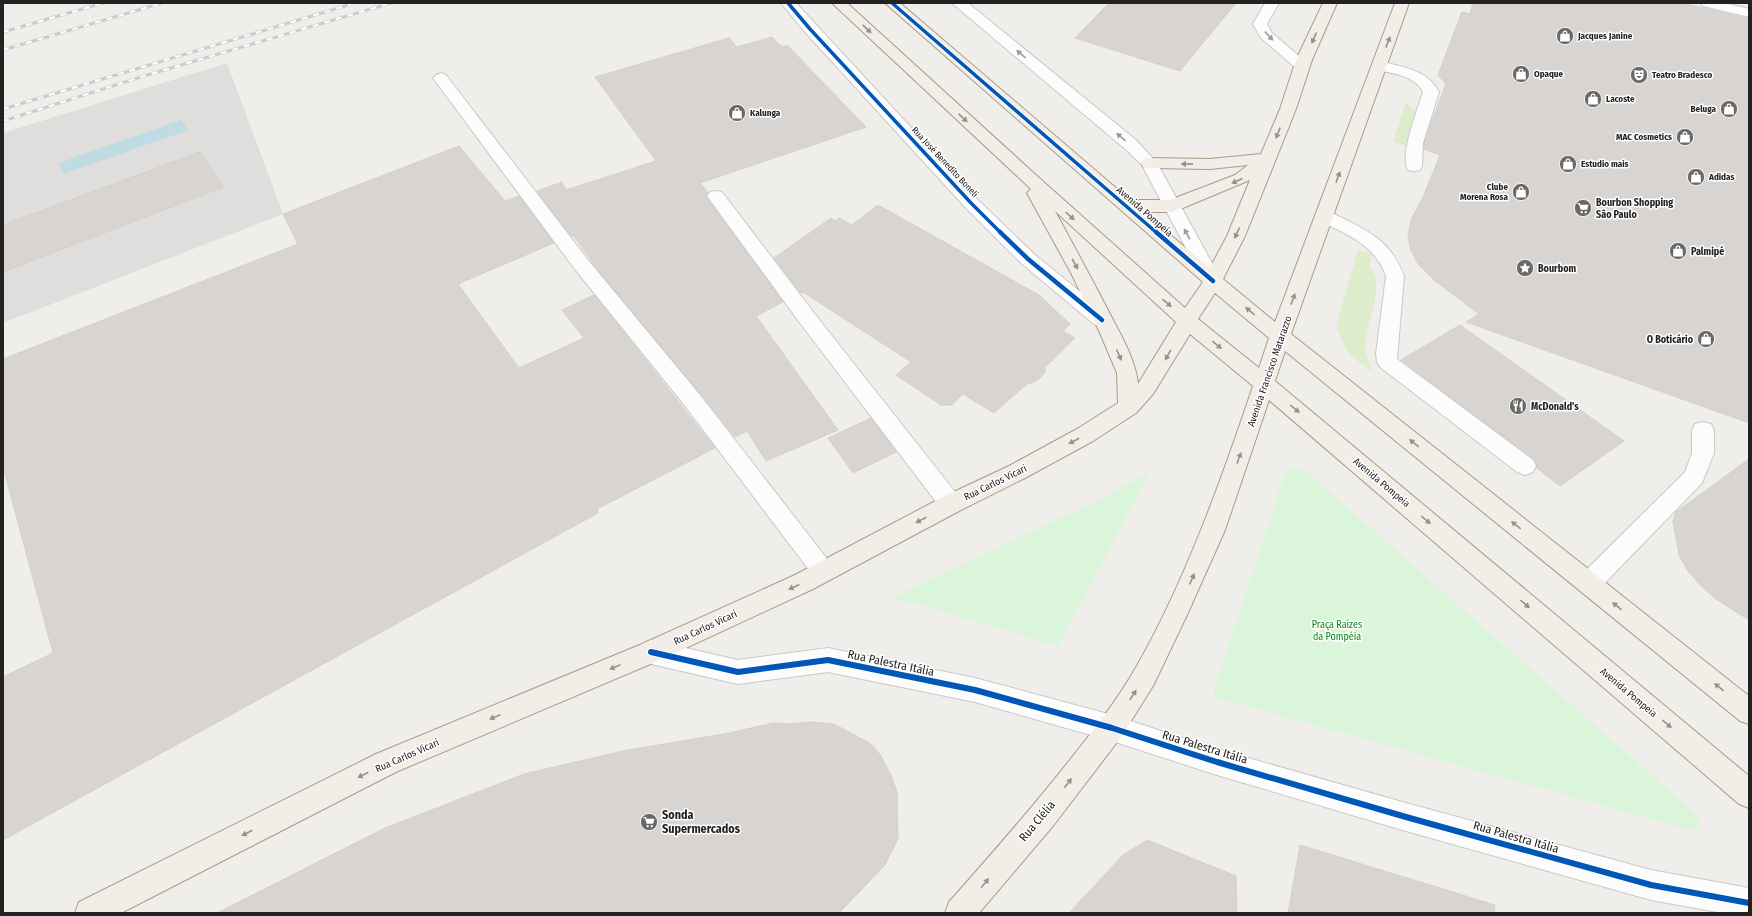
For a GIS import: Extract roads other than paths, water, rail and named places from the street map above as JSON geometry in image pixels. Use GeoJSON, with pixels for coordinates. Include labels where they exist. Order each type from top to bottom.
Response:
{"type":"FeatureCollection","features":[{"type":"Feature","properties":{"kind":"main road","name":"Avenida Pompeia"},"geometry":{"type":"LineString","coordinates":[[839,3],[1017,168],[1186,320],[1264,384],[1749,794]]}},
{"type":"Feature","properties":{"kind":"main road","name":"Avenida Pompeia"},"geometry":{"type":"LineString","coordinates":[[892,3],[1213,281],[1749,712]]}},
{"type":"Feature","properties":{"kind":"main road"},"geometry":{"type":"LineString","coordinates":[[1186,320],[1213,281],[1236,236],[1288,109],[1302,66],[1330,3]]}},
{"type":"Feature","properties":{"kind":"main road","name":"Avenida Francisco Matarazzo"},"geometry":{"type":"LineString","coordinates":[[1112,728],[1144,678],[1176,615],[1214,530],[1280,336],[1402,3]]}},
{"type":"Feature","properties":{"kind":"main road"},"geometry":{"type":"LineString","coordinates":[[1149,163],[1210,164],[1268,158]]}},
{"type":"Feature","properties":{"kind":"main road"},"geometry":{"type":"LineString","coordinates":[[1125,206],[1172,206],[1241,179],[1268,158]]}},
{"type":"Feature","properties":{"kind":"main road"},"geometry":{"type":"LineString","coordinates":[[1031,180],[1110,333],[1127,373],[1129,407]]}},
{"type":"Feature","properties":{"kind":"main road","name":"Rua Carlos Vicari"},"geometry":{"type":"LineString","coordinates":[[90,913],[386,763],[651,652],[804,582],[951,504],[1017,472],[1085,435],[1129,407],[1146,389],[1166,358],[1186,320]]}},
{"type":"Feature","properties":{"kind":"main road","name":"Rua Clélia"},"geometry":{"type":"LineString","coordinates":[[960,913],[1042,816],[1112,728]]}},
{"type":"Feature","properties":{"kind":"street","name":"Rua José Benedito Boneli"},"geometry":{"type":"LineString","coordinates":[[788,3],[810,29],[971,203],[1028,259],[1102,320]]}},
{"type":"Feature","properties":{"kind":"street"},"geometry":{"type":"LineString","coordinates":[[959,3],[1130,144],[1149,163],[1213,281]]}},
{"type":"Feature","properties":{"kind":"street"},"geometry":{"type":"LineString","coordinates":[[1272,3],[1260,24],[1266,35],[1302,66]]}},
{"type":"Feature","properties":{"kind":"street"},"geometry":{"type":"LineString","coordinates":[[1708,3],[1749,13]]}},
{"type":"Feature","properties":{"kind":"street"},"geometry":{"type":"LineString","coordinates":[[1379,66],[1417,77],[1429,86],[1431,92],[1415,143],[1414,166]]}},
{"type":"Feature","properties":{"kind":"street"},"geometry":{"type":"LineString","coordinates":[[441,78],[581,264],[693,401],[824,571]]}},
{"type":"Feature","properties":{"kind":"street"},"geometry":{"type":"LineString","coordinates":[[716,196],[951,504]]}},
{"type":"Feature","properties":{"kind":"street"},"geometry":{"type":"LineString","coordinates":[[1324,216],[1377,245],[1392,263],[1395,276],[1386,354],[1387,362],[1525,466]]}},
{"type":"Feature","properties":{"kind":"street"},"geometry":{"type":"LineString","coordinates":[[1589,583],[1694,477],[1703,453],[1703,430]]}},
{"type":"Feature","properties":{"kind":"street","name":"Rua Palestra Itália"},"geometry":{"type":"LineString","coordinates":[[651,652],[738,672],[828,660],[975,690],[1112,728],[1217,762],[1406,817],[1650,885],[1749,903]]}},
{"type":"Feature","properties":{"kind":"water"},"geometry":{"type":"Polygon","coordinates":[[[181,120],[188,130],[64,174],[58,163],[181,120]]]}},
{"type":"Feature","properties":{"kind":"railway"},"geometry":{"type":"LineString","coordinates":[[3,32],[103,3]]}},
{"type":"Feature","properties":{"kind":"railway"},"geometry":{"type":"LineString","coordinates":[[3,50],[162,3]]}},
{"type":"Feature","properties":{"kind":"railway"},"geometry":{"type":"LineString","coordinates":[[3,109],[355,3]]}},
{"type":"Feature","properties":{"kind":"railway"},"geometry":{"type":"LineString","coordinates":[[3,121],[144,76],[391,3]]}},
{"type":"Feature","properties":{"kind":"place","name":"Jacques Janine"},"geometry":{"type":"Point","coordinates":[1565,36]}},
{"type":"Feature","properties":{"kind":"place","name":"Opaque"},"geometry":{"type":"Point","coordinates":[1521,74]}},
{"type":"Feature","properties":{"kind":"place","name":"Teatro Bradesco"},"geometry":{"type":"Point","coordinates":[1639,75]}},
{"type":"Feature","properties":{"kind":"place","name":"Lacoste"},"geometry":{"type":"Point","coordinates":[1593,99]}},
{"type":"Feature","properties":{"kind":"place","name":"Beluga"},"geometry":{"type":"Point","coordinates":[1729,109]}},
{"type":"Feature","properties":{"kind":"place","name":"Kalunga"},"geometry":{"type":"Point","coordinates":[737,113]}},
{"type":"Feature","properties":{"kind":"place","name":"MAC Cosmetics"},"geometry":{"type":"Point","coordinates":[1685,137]}},
{"type":"Feature","properties":{"kind":"place","name":"Estudio mais"},"geometry":{"type":"Point","coordinates":[1568,164]}},
{"type":"Feature","properties":{"kind":"place","name":"Adidas"},"geometry":{"type":"Point","coordinates":[1696,177]}},
{"type":"Feature","properties":{"kind":"place","name":"Clube Morena Rosa"},"geometry":{"type":"Point","coordinates":[1521,192]}},
{"type":"Feature","properties":{"kind":"place","name":"Bourbon Shopping São Paulo"},"geometry":{"type":"Point","coordinates":[1583,208]}},
{"type":"Feature","properties":{"kind":"place","name":"Palmipé"},"geometry":{"type":"Point","coordinates":[1678,251]}},
{"type":"Feature","properties":{"kind":"place","name":"Bourbom"},"geometry":{"type":"Point","coordinates":[1525,268]}},
{"type":"Feature","properties":{"kind":"place","name":"O Boticário"},"geometry":{"type":"Point","coordinates":[1706,339]}},
{"type":"Feature","properties":{"kind":"place","name":"McDonald's"},"geometry":{"type":"Point","coordinates":[1518,406]}},
{"type":"Feature","properties":{"kind":"place","name":"Sonda Supermercados"},"geometry":{"type":"Point","coordinates":[649,822]}},
{"type":"Feature","properties":{"kind":"park label","name":"Praça Raízes da Pompéia"},"geometry":{"type":"Point","coordinates":[1337,630]}}]}
